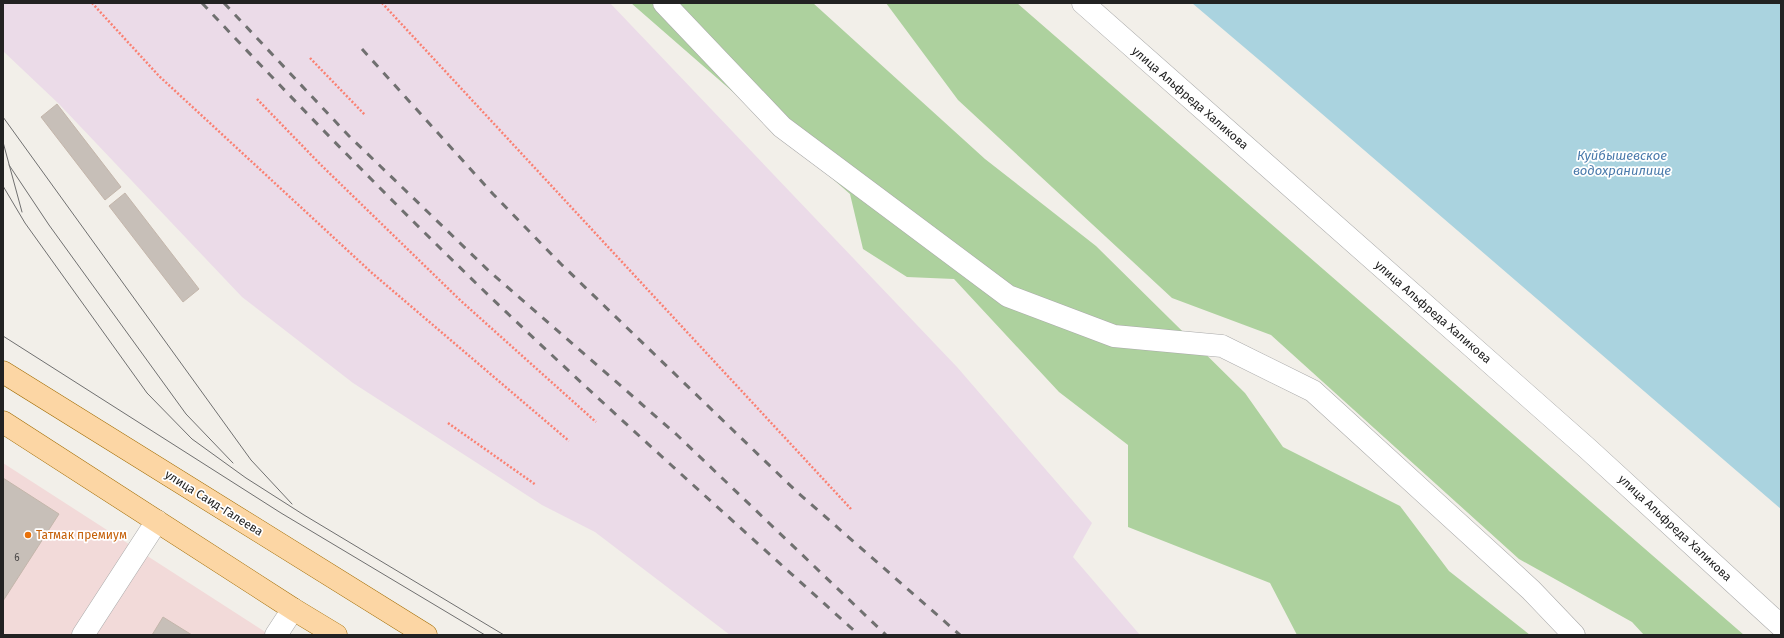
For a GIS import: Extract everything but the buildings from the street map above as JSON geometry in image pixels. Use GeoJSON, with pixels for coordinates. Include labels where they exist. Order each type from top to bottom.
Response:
{"type":"FeatureCollection","features":[{"type":"Feature","properties":{"kind":"main road","name":"улица Саид-Галеева"},"geometry":{"type":"LineString","coordinates":[[3,372],[426,635]]}},
{"type":"Feature","properties":{"kind":"main road"},"geometry":{"type":"LineString","coordinates":[[3,422],[293,609],[336,635]]}},
{"type":"Feature","properties":{"kind":"lane"},"geometry":{"type":"LineString","coordinates":[[664,3],[782,126],[1008,296],[1114,336],[1222,346],[1313,391],[1531,590],[1574,635]]}},
{"type":"Feature","properties":{"kind":"lane","name":"улица Альфреда Халикова"},"geometry":{"type":"LineString","coordinates":[[1082,3],[1582,444],[1781,626]]}},
{"type":"Feature","properties":{"kind":"lane"},"geometry":{"type":"LineString","coordinates":[[83,635],[157,521]]}},
{"type":"Feature","properties":{"kind":"lane"},"geometry":{"type":"LineString","coordinates":[[276,635],[293,609]]}},
{"type":"Feature","properties":{"kind":"path"},"geometry":{"type":"LineString","coordinates":[[92,3],[159,76],[372,272],[569,441]]}},
{"type":"Feature","properties":{"kind":"path"},"geometry":{"type":"LineString","coordinates":[[382,3],[851,509]]}},
{"type":"Feature","properties":{"kind":"path"},"geometry":{"type":"LineString","coordinates":[[310,58],[365,115]]}},
{"type":"Feature","properties":{"kind":"path"},"geometry":{"type":"LineString","coordinates":[[257,99],[320,164],[461,301],[596,422]]}},
{"type":"Feature","properties":{"kind":"path"},"geometry":{"type":"LineString","coordinates":[[448,423],[536,485]]}},
{"type":"Feature","properties":{"kind":"shaded area"},"geometry":{"type":"Polygon","coordinates":[[[3,3],[610,3],[957,367],[1092,523],[1073,557],[1140,635],[730,635],[595,532],[542,505],[353,383],[242,297],[59,104],[3,51],[3,3]]]}},
{"type":"Feature","properties":{"kind":"shaded area"},"geometry":{"type":"Polygon","coordinates":[[[3,463],[270,635],[3,635],[3,463]]]}},
{"type":"Feature","properties":{"kind":"green space"},"geometry":{"type":"Polygon","coordinates":[[[631,3],[813,3],[985,159],[1096,246],[1245,393],[1283,447],[1400,506],[1449,571],[1530,635],[1297,635],[1270,583],[1128,527],[1128,445],[1059,392],[954,279],[907,277],[863,249],[850,194],[631,3]]]}},
{"type":"Feature","properties":{"kind":"green space"},"geometry":{"type":"Polygon","coordinates":[[[886,3],[1017,3],[1744,635],[1644,635],[1632,622],[1519,559],[1271,335],[1172,298],[958,100],[886,3]]]}},
{"type":"Feature","properties":{"kind":"water","name":"Куйбышевское водохранилище"},"geometry":{"type":"Polygon","coordinates":[[[1192,3],[1781,3],[1781,509],[1271,70],[1192,3]]]}},
{"type":"Feature","properties":{"kind":"tram line"},"geometry":{"type":"LineString","coordinates":[[3,117],[251,460],[292,504]]}},
{"type":"Feature","properties":{"kind":"tram line"},"geometry":{"type":"LineString","coordinates":[[3,142],[22,212]]}},
{"type":"Feature","properties":{"kind":"tram line"},"geometry":{"type":"LineString","coordinates":[[9,165],[49,225],[186,414],[233,463]]}},
{"type":"Feature","properties":{"kind":"tram line"},"geometry":{"type":"LineString","coordinates":[[3,186],[25,223],[147,393],[192,439],[246,478],[304,515],[504,635]]}},
{"type":"Feature","properties":{"kind":"tram line"},"geometry":{"type":"LineString","coordinates":[[3,336],[281,513],[485,635]]}},
{"type":"Feature","properties":{"kind":"railway"},"geometry":{"type":"LineString","coordinates":[[202,3],[340,147],[481,288],[621,419],[859,635]]}},
{"type":"Feature","properties":{"kind":"railway"},"geometry":{"type":"LineString","coordinates":[[224,3],[349,136],[489,271],[676,434],[886,635]]}},
{"type":"Feature","properties":{"kind":"railway"},"geometry":{"type":"LineString","coordinates":[[362,49],[493,194],[561,264],[796,491],[960,635]]}},
{"type":"Feature","properties":{"kind":"place","name":"Татмак премиум"},"geometry":{"type":"Point","coordinates":[28,535]}}]}
